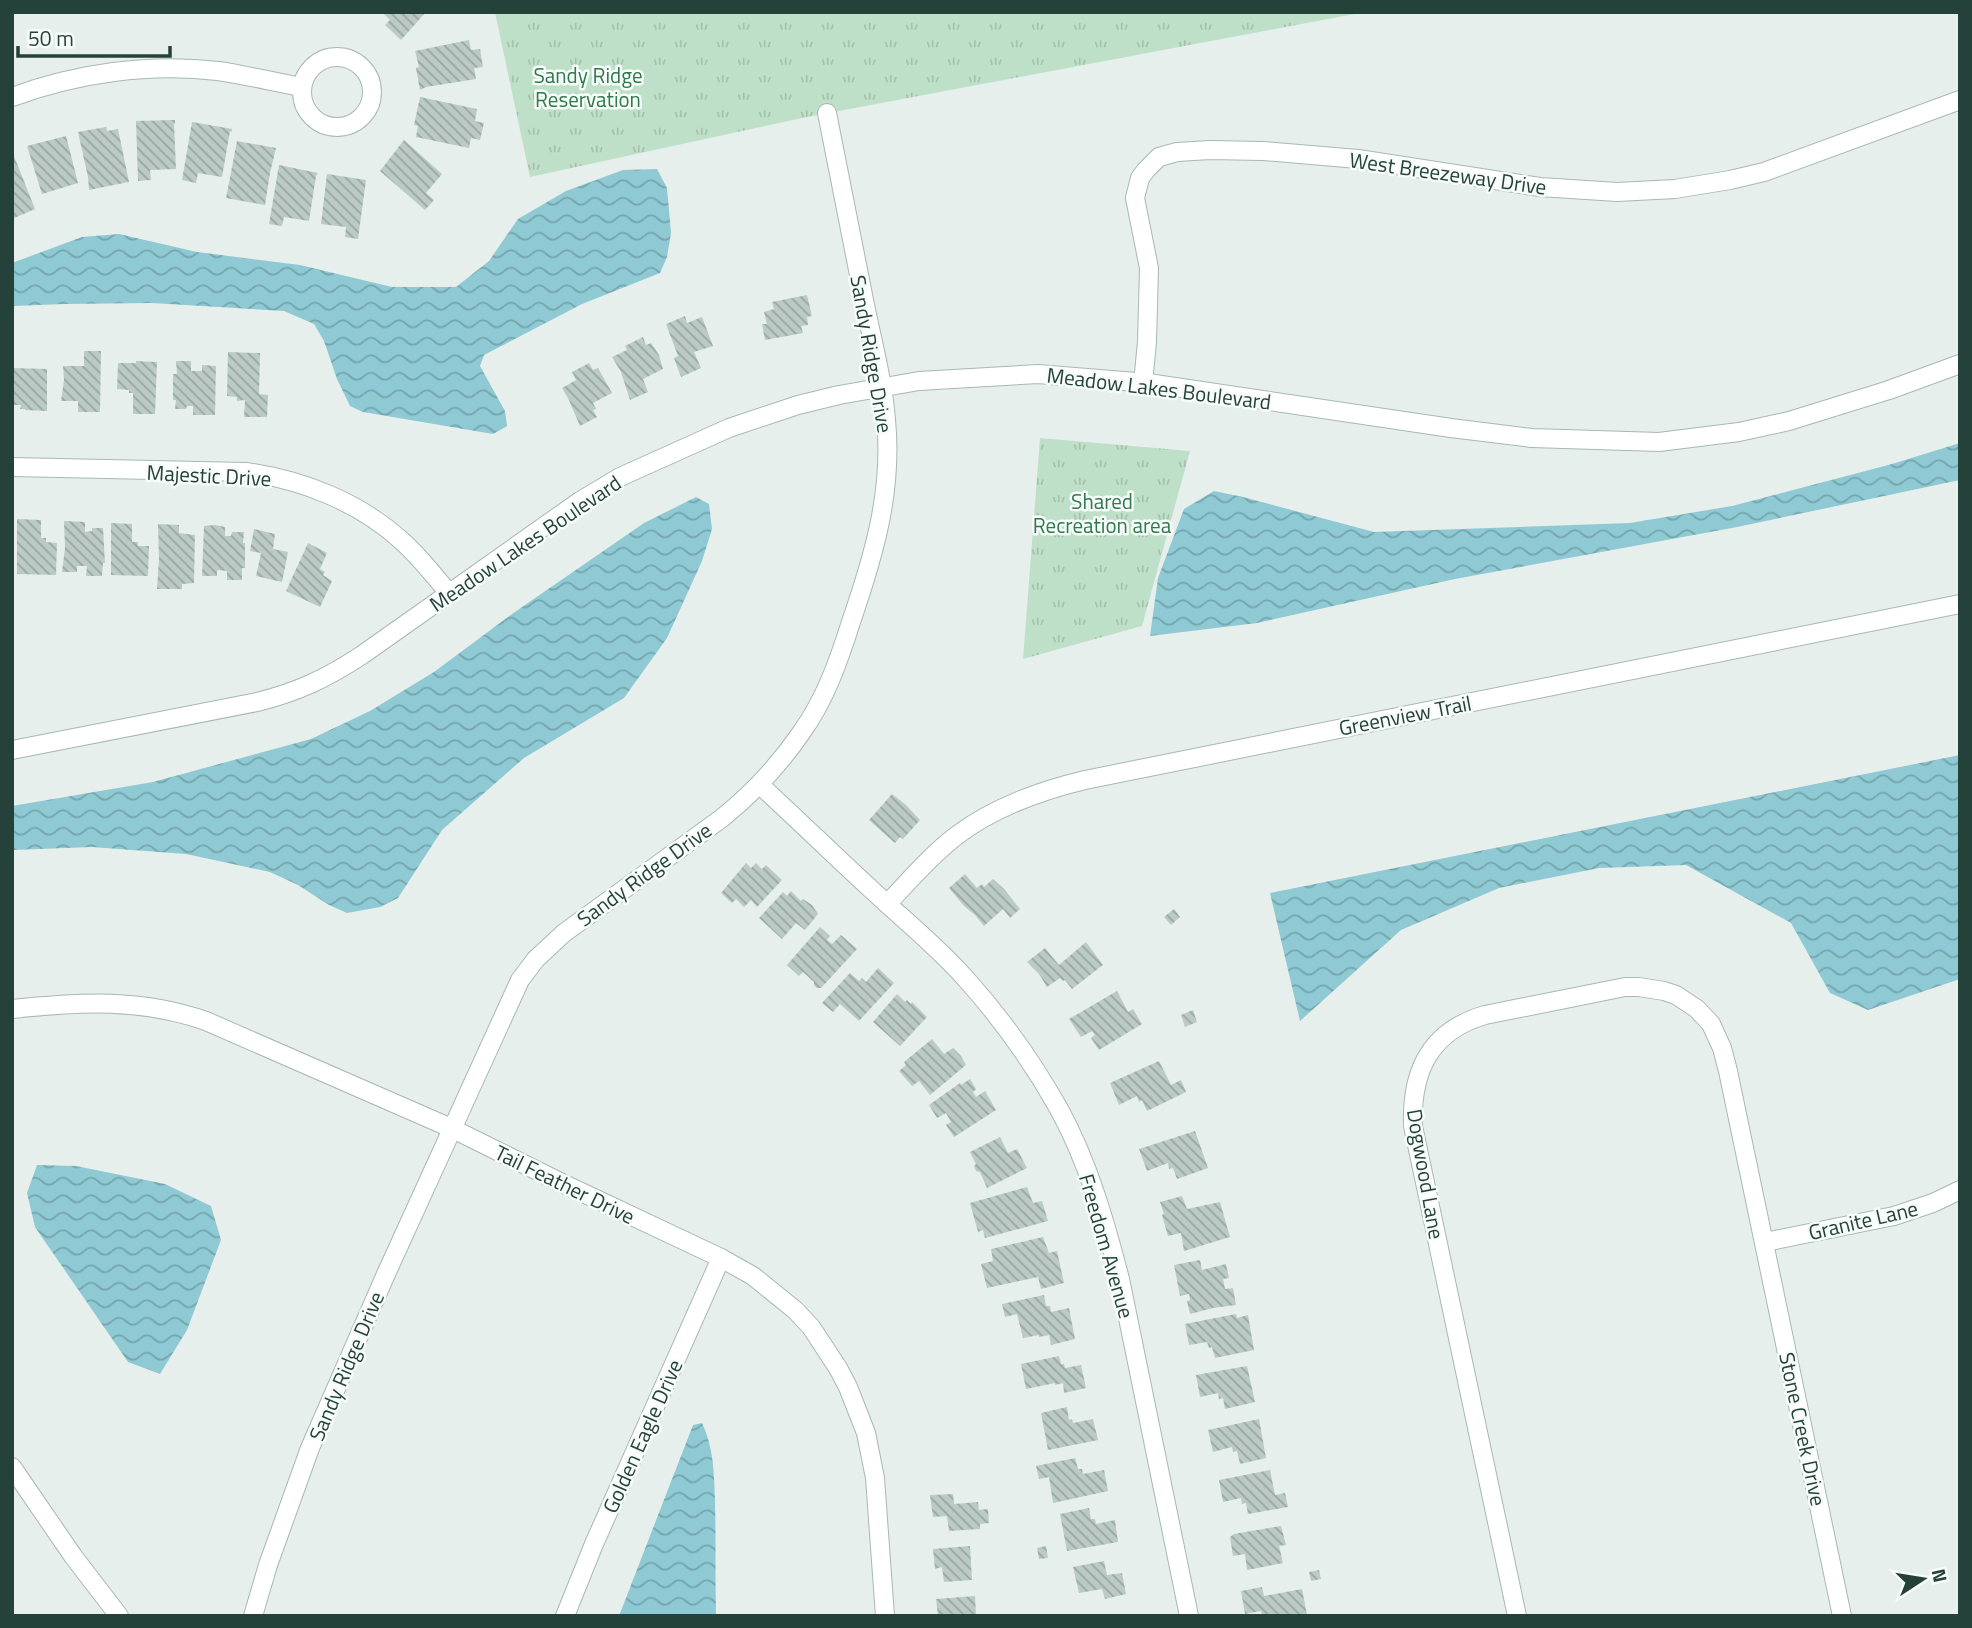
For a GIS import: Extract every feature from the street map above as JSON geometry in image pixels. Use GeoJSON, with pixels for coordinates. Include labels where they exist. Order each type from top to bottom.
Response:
{"type":"FeatureCollection","features":[{"type":"Feature","properties":{"kind":"street"},"geometry":{"type":"LineString","coordinates":[[344,57],[364,69],[370,79],[372,91],[365,113],[349,125],[339,127],[319,123],[311,116],[305,107],[302,87],[312,66],[322,60],[344,57]]}},
{"type":"Feature","properties":{"kind":"street"},"geometry":{"type":"LineString","coordinates":[[12,97],[68,80],[151,68],[219,71],[302,87]]}},
{"type":"Feature","properties":{"kind":"street","name":"West Breezeway Drive"},"geometry":{"type":"LineString","coordinates":[[1143,383],[1149,268],[1135,198],[1140,178],[1159,157],[1167,153],[1210,150],[1263,151],[1358,159],[1540,187],[1579,191],[1643,191],[1701,185],[1764,172],[1960,100]]}},
{"type":"Feature","properties":{"kind":"street","name":"Sandy Ridge Drive"},"geometry":{"type":"LineString","coordinates":[[253,1616],[268,1565],[310,1448],[520,980],[536,959],[564,933],[722,818],[760,785],[803,731],[839,659],[881,523],[887,442],[882,387],[827,113]]}},
{"type":"Feature","properties":{"kind":"street","name":"Meadow Lakes Boulevard"},"geometry":{"type":"LineString","coordinates":[[12,750],[257,702],[314,684],[335,673],[580,501],[620,477],[729,428],[775,412],[839,395],[933,380],[1038,374],[1143,383],[1532,438],[1658,442],[1739,432],[1789,421],[1880,393],[1960,364]]}},
{"type":"Feature","properties":{"kind":"street","name":"Majestic Drive"},"geometry":{"type":"LineString","coordinates":[[12,467],[246,472],[290,481],[344,502],[374,519],[404,542],[450,594]]}},
{"type":"Feature","properties":{"kind":"street","name":"Greenview Trail"},"geometry":{"type":"LineString","coordinates":[[887,904],[954,837],[989,814],[1047,789],[1960,604]]}},
{"type":"Feature","properties":{"kind":"street","name":"Freedom Avenue"},"geometry":{"type":"LineString","coordinates":[[760,785],[944,957],[986,1002],[1042,1080],[1072,1137],[1102,1214],[1120,1279],[1189,1616]]}},
{"type":"Feature","properties":{"kind":"street","name":"Dogwood Lane"},"geometry":{"type":"LineString","coordinates":[[1517,1616],[1413,1126],[1413,1099],[1419,1071],[1426,1058],[1448,1032],[1465,1021],[1485,1015],[1625,987],[1650,988],[1676,995],[1706,1017],[1722,1048],[1765,1242]]}},
{"type":"Feature","properties":{"kind":"street","name":"Tail Feather Drive"},"geometry":{"type":"LineString","coordinates":[[12,1009],[121,1003],[186,1014],[452,1128],[721,1258],[752,1276],[795,1310],[828,1351],[848,1387],[866,1433],[876,1479],[884,1616]]}},
{"type":"Feature","properties":{"kind":"street","name":"Granite Lane"},"geometry":{"type":"LineString","coordinates":[[1765,1242],[1894,1216],[1933,1203],[1960,1190]]}},
{"type":"Feature","properties":{"kind":"street","name":"Stone Creek Drive"},"geometry":{"type":"LineString","coordinates":[[1765,1242],[1842,1616]]}},
{"type":"Feature","properties":{"kind":"street","name":"Golden Eagle Drive"},"geometry":{"type":"LineString","coordinates":[[565,1616],[594,1544],[721,1258]]}},
{"type":"Feature","properties":{"kind":"street"},"geometry":{"type":"LineString","coordinates":[[12,1467],[72,1556],[119,1616]]}},
{"type":"Feature","properties":{"kind":"green space","name":"Sandy Ridge Reservation"},"geometry":{"type":"Polygon","coordinates":[[[495,12],[1365,12],[802,118],[530,177],[495,12]]]}},
{"type":"Feature","properties":{"kind":"green space","name":"Shared Recreation area"},"geometry":{"type":"Polygon","coordinates":[[[1040,438],[1190,451],[1142,626],[1023,659],[1040,438]]]}},
{"type":"Feature","properties":{"kind":"water"},"geometry":{"type":"Polygon","coordinates":[[[657,169],[667,188],[671,233],[667,257],[660,273],[582,304],[484,355],[480,366],[505,411],[507,426],[493,434],[363,412],[350,406],[324,341],[314,324],[284,311],[152,303],[12,306],[12,263],[82,237],[119,234],[197,252],[300,265],[392,287],[456,287],[489,261],[518,219],[566,191],[623,170],[657,169]]]}},
{"type":"Feature","properties":{"kind":"water"},"geometry":{"type":"Polygon","coordinates":[[[1960,443],[1960,480],[1737,527],[1455,579],[1257,623],[1150,636],[1158,578],[1184,509],[1214,491],[1374,532],[1630,523],[1732,506],[1892,464],[1960,443]]]}},
{"type":"Feature","properties":{"kind":"water"},"geometry":{"type":"Polygon","coordinates":[[[696,497],[709,504],[712,529],[702,561],[667,638],[624,698],[524,758],[442,830],[398,898],[380,907],[347,913],[270,872],[186,854],[92,847],[12,850],[12,806],[153,782],[311,739],[370,711],[434,672],[512,614],[644,523],[696,497]]]}},
{"type":"Feature","properties":{"kind":"water"},"geometry":{"type":"Polygon","coordinates":[[[1960,755],[1960,979],[1868,1010],[1830,993],[1791,923],[1686,865],[1599,868],[1499,888],[1401,930],[1300,1021],[1270,893],[1960,755]]]}},
{"type":"Feature","properties":{"kind":"water"},"geometry":{"type":"Polygon","coordinates":[[[37,1165],[76,1166],[165,1184],[211,1206],[221,1240],[187,1330],[160,1374],[128,1362],[35,1227],[27,1193],[37,1165]]]}},
{"type":"Feature","properties":{"kind":"water"},"geometry":{"type":"Polygon","coordinates":[[[702,1423],[709,1442],[714,1471],[716,1616],[619,1616],[693,1425],[702,1423]]]}},
{"type":"Feature","properties":{"kind":"building"},"geometry":{"type":"Polygon","coordinates":[[[382,12],[426,12],[401,40],[385,25],[390,20],[382,12]]]}},
{"type":"Feature","properties":{"kind":"building"},"geometry":{"type":"Polygon","coordinates":[[[469,40],[471,50],[480,49],[483,67],[474,68],[476,79],[420,90],[415,51],[469,40]]]}},
{"type":"Feature","properties":{"kind":"building"},"geometry":{"type":"Polygon","coordinates":[[[420,97],[477,109],[475,121],[484,123],[480,140],[471,138],[469,148],[416,137],[418,126],[414,125],[420,97]]]}},
{"type":"Feature","properties":{"kind":"building"},"geometry":{"type":"Polygon","coordinates":[[[175,120],[176,169],[150,170],[151,180],[138,181],[136,121],[175,120]]]}},
{"type":"Feature","properties":{"kind":"building"},"geometry":{"type":"Polygon","coordinates":[[[192,122],[232,129],[222,177],[198,173],[196,183],[182,180],[192,122]]]}},
{"type":"Feature","properties":{"kind":"building"},"geometry":{"type":"Polygon","coordinates":[[[106,127],[107,131],[118,129],[129,182],[89,190],[78,132],[106,127]]]}},
{"type":"Feature","properties":{"kind":"building"},"geometry":{"type":"Polygon","coordinates":[[[66,136],[78,183],[42,194],[27,146],[66,136]]]}},
{"type":"Feature","properties":{"kind":"building"},"geometry":{"type":"Polygon","coordinates":[[[404,140],[442,174],[426,193],[434,200],[425,210],[380,171],[404,140]]]}},
{"type":"Feature","properties":{"kind":"building"},"geometry":{"type":"Polygon","coordinates":[[[237,141],[276,148],[265,205],[226,198],[237,141]]]}},
{"type":"Feature","properties":{"kind":"building"},"geometry":{"type":"Polygon","coordinates":[[[12,151],[35,209],[12,219],[12,151]]]}},
{"type":"Feature","properties":{"kind":"building"},"geometry":{"type":"Polygon","coordinates":[[[279,165],[318,173],[309,221],[284,217],[282,226],[269,224],[279,165]]]}},
{"type":"Feature","properties":{"kind":"building"},"geometry":{"type":"Polygon","coordinates":[[[327,174],[366,180],[358,239],[345,237],[346,227],[321,224],[327,174]]]}},
{"type":"Feature","properties":{"kind":"building"},"geometry":{"type":"Polygon","coordinates":[[[807,295],[812,316],[807,317],[808,325],[801,326],[803,333],[765,340],[762,324],[767,324],[764,312],[774,309],[772,302],[807,295]]]}},
{"type":"Feature","properties":{"kind":"building"},"geometry":{"type":"Polygon","coordinates":[[[685,316],[687,323],[702,317],[713,346],[694,352],[701,368],[681,377],[674,358],[678,356],[666,324],[685,316]]]}},
{"type":"Feature","properties":{"kind":"building"},"geometry":{"type":"Polygon","coordinates":[[[643,337],[646,345],[651,343],[659,355],[663,369],[643,379],[648,392],[630,400],[621,372],[612,357],[627,350],[625,346],[643,337]]]}},
{"type":"Feature","properties":{"kind":"building"},"geometry":{"type":"Polygon","coordinates":[[[84,351],[101,351],[100,412],[78,412],[78,401],[61,401],[63,366],[84,366],[84,351]]]}},
{"type":"Feature","properties":{"kind":"building"},"geometry":{"type":"Polygon","coordinates":[[[228,352],[260,353],[259,394],[268,395],[267,417],[244,417],[245,400],[237,401],[237,397],[227,396],[228,352]]]}},
{"type":"Feature","properties":{"kind":"building"},"geometry":{"type":"Polygon","coordinates":[[[176,361],[191,361],[191,371],[202,371],[202,365],[216,366],[215,415],[193,415],[193,406],[175,409],[173,374],[177,374],[176,361]]]}},
{"type":"Feature","properties":{"kind":"building"},"geometry":{"type":"Polygon","coordinates":[[[157,362],[155,414],[133,414],[133,393],[117,389],[118,363],[157,362]]]}},
{"type":"Feature","properties":{"kind":"building"},"geometry":{"type":"Polygon","coordinates":[[[589,363],[593,370],[598,368],[612,393],[593,403],[597,417],[580,426],[562,388],[576,380],[572,372],[589,363]]]}},
{"type":"Feature","properties":{"kind":"building"},"geometry":{"type":"Polygon","coordinates":[[[12,368],[47,369],[47,411],[25,410],[20,409],[21,405],[12,405],[12,368]]]}},
{"type":"Feature","properties":{"kind":"building"},"geometry":{"type":"Polygon","coordinates":[[[17,519],[41,520],[41,538],[46,538],[46,542],[57,543],[56,575],[17,574],[17,519]]]}},
{"type":"Feature","properties":{"kind":"building"},"geometry":{"type":"Polygon","coordinates":[[[64,521],[85,522],[85,532],[92,531],[92,528],[103,528],[105,563],[102,576],[86,576],[87,566],[77,566],[77,572],[62,572],[64,521]]]}},
{"type":"Feature","properties":{"kind":"building"},"geometry":{"type":"Polygon","coordinates":[[[111,523],[132,524],[132,542],[138,542],[138,546],[149,546],[148,576],[111,575],[111,523]]]}},
{"type":"Feature","properties":{"kind":"building"},"geometry":{"type":"Polygon","coordinates":[[[158,524],[179,525],[179,533],[195,535],[194,583],[182,584],[182,589],[157,589],[158,524]]]}},
{"type":"Feature","properties":{"kind":"building"},"geometry":{"type":"Polygon","coordinates":[[[204,526],[225,527],[225,536],[231,536],[232,532],[244,532],[245,568],[242,568],[242,580],[227,580],[227,571],[217,570],[217,576],[202,576],[204,526]]]}},
{"type":"Feature","properties":{"kind":"building"},"geometry":{"type":"Polygon","coordinates":[[[254,529],[275,534],[273,549],[288,552],[282,582],[256,576],[261,553],[250,551],[254,529]]]}},
{"type":"Feature","properties":{"kind":"building"},"geometry":{"type":"Polygon","coordinates":[[[308,543],[327,553],[320,569],[325,572],[323,575],[332,581],[320,607],[286,591],[308,543]]]}},
{"type":"Feature","properties":{"kind":"building"},"geometry":{"type":"Polygon","coordinates":[[[892,794],[920,820],[903,839],[900,837],[895,843],[869,820],[892,794]]]}},
{"type":"Feature","properties":{"kind":"building"},"geometry":{"type":"Polygon","coordinates":[[[746,863],[751,868],[756,863],[762,869],[766,865],[782,880],[757,907],[751,900],[744,907],[736,899],[732,903],[721,893],[746,863]]]}},
{"type":"Feature","properties":{"kind":"building"},"geometry":{"type":"Polygon","coordinates":[[[965,874],[977,888],[982,884],[984,887],[993,879],[1020,909],[1010,918],[1003,909],[984,926],[949,888],[965,874]]]}},
{"type":"Feature","properties":{"kind":"building"},"geometry":{"type":"Polygon","coordinates":[[[791,891],[801,901],[803,899],[812,905],[818,914],[805,930],[796,923],[782,939],[759,918],[783,892],[787,896],[791,891]]]}},
{"type":"Feature","properties":{"kind":"building"},"geometry":{"type":"Polygon","coordinates":[[[1174,909],[1180,917],[1171,925],[1164,917],[1174,909]]]}},
{"type":"Feature","properties":{"kind":"building"},"geometry":{"type":"Polygon","coordinates":[[[820,927],[830,936],[827,940],[832,944],[841,935],[857,949],[821,988],[817,988],[803,972],[799,976],[787,965],[820,927]]]}},
{"type":"Feature","properties":{"kind":"building"},"geometry":{"type":"Polygon","coordinates":[[[1086,942],[1103,965],[1072,989],[1060,978],[1047,987],[1027,962],[1045,948],[1059,965],[1086,942]]]}},
{"type":"Feature","properties":{"kind":"building"},"geometry":{"type":"Polygon","coordinates":[[[878,968],[894,983],[859,1021],[840,1004],[833,1012],[822,1003],[850,973],[859,981],[862,978],[866,982],[878,968]]]}},
{"type":"Feature","properties":{"kind":"building"},"geometry":{"type":"Polygon","coordinates":[[[1117,991],[1128,1012],[1133,1009],[1142,1024],[1099,1050],[1091,1038],[1095,1035],[1092,1031],[1081,1037],[1069,1019],[1117,991]]]}},
{"type":"Feature","properties":{"kind":"building"},"geometry":{"type":"Polygon","coordinates":[[[897,994],[905,1002],[912,1002],[927,1017],[900,1046],[873,1022],[897,994]]]}},
{"type":"Feature","properties":{"kind":"building"},"geometry":{"type":"Polygon","coordinates":[[[1193,1010],[1197,1022],[1185,1027],[1181,1015],[1193,1010]]]}},
{"type":"Feature","properties":{"kind":"building"},"geometry":{"type":"Polygon","coordinates":[[[932,1039],[944,1054],[953,1048],[966,1065],[930,1095],[919,1081],[912,1086],[899,1071],[906,1065],[904,1062],[932,1039]]]}},
{"type":"Feature","properties":{"kind":"building"},"geometry":{"type":"Polygon","coordinates":[[[1159,1061],[1171,1085],[1181,1080],[1186,1092],[1147,1111],[1137,1096],[1119,1105],[1110,1083],[1159,1061]]]}},
{"type":"Feature","properties":{"kind":"building"},"geometry":{"type":"Polygon","coordinates":[[[970,1079],[976,1089],[973,1092],[976,1097],[985,1091],[996,1110],[954,1137],[946,1125],[951,1122],[946,1113],[937,1118],[929,1105],[970,1079]]]}},
{"type":"Feature","properties":{"kind":"building"},"geometry":{"type":"Polygon","coordinates":[[[1195,1131],[1208,1168],[1177,1179],[1168,1163],[1147,1171],[1139,1149],[1195,1131]]]}},
{"type":"Feature","properties":{"kind":"building"},"geometry":{"type":"Polygon","coordinates":[[[1000,1137],[1008,1153],[1017,1149],[1027,1168],[987,1188],[980,1172],[976,1171],[976,1164],[970,1152],[1000,1137]]]}},
{"type":"Feature","properties":{"kind":"building"},"geometry":{"type":"Polygon","coordinates":[[[1027,1187],[1033,1203],[1042,1201],[1048,1221],[985,1238],[983,1230],[978,1232],[970,1203],[1027,1187]]]}},
{"type":"Feature","properties":{"kind":"building"},"geometry":{"type":"Polygon","coordinates":[[[1182,1196],[1187,1209],[1220,1202],[1230,1237],[1184,1251],[1181,1233],[1168,1236],[1160,1202],[1182,1196]]]}},
{"type":"Feature","properties":{"kind":"building"},"geometry":{"type":"Polygon","coordinates":[[[1043,1237],[1049,1253],[1057,1251],[1064,1283],[1041,1289],[1038,1277],[987,1288],[981,1264],[993,1261],[991,1249],[1043,1237]]]}},
{"type":"Feature","properties":{"kind":"building"},"geometry":{"type":"Polygon","coordinates":[[[1200,1260],[1202,1270],[1226,1264],[1229,1278],[1223,1279],[1225,1289],[1233,1288],[1236,1305],[1190,1314],[1187,1301],[1190,1300],[1189,1294],[1180,1296],[1174,1265],[1200,1260]]]}},
{"type":"Feature","properties":{"kind":"building"},"geometry":{"type":"Polygon","coordinates":[[[1044,1295],[1046,1306],[1050,1306],[1051,1312],[1069,1308],[1075,1339],[1051,1345],[1049,1335],[1023,1338],[1017,1314],[1005,1317],[1002,1304],[1044,1295]]]}},
{"type":"Feature","properties":{"kind":"building"},"geometry":{"type":"Polygon","coordinates":[[[1236,1314],[1237,1318],[1248,1315],[1254,1350],[1215,1358],[1212,1347],[1209,1348],[1207,1342],[1189,1345],[1185,1324],[1236,1314]]]}},
{"type":"Feature","properties":{"kind":"building"},"geometry":{"type":"Polygon","coordinates":[[[1059,1356],[1065,1368],[1081,1365],[1086,1388],[1064,1393],[1063,1383],[1055,1383],[1026,1389],[1021,1364],[1059,1356]]]}},
{"type":"Feature","properties":{"kind":"building"},"geometry":{"type":"Polygon","coordinates":[[[1247,1366],[1255,1402],[1225,1409],[1223,1398],[1219,1399],[1218,1393],[1200,1397],[1196,1375],[1247,1366]]]}},
{"type":"Feature","properties":{"kind":"building"},"geometry":{"type":"Polygon","coordinates":[[[1067,1407],[1069,1420],[1072,1419],[1073,1423],[1093,1419],[1098,1440],[1048,1450],[1041,1413],[1067,1407]]]}},
{"type":"Feature","properties":{"kind":"building"},"geometry":{"type":"Polygon","coordinates":[[[1259,1419],[1266,1458],[1240,1464],[1237,1451],[1233,1452],[1232,1447],[1213,1452],[1208,1430],[1259,1419]]]}},
{"type":"Feature","properties":{"kind":"building"},"geometry":{"type":"Polygon","coordinates":[[[1075,1458],[1078,1469],[1082,1469],[1083,1474],[1104,1470],[1108,1491],[1053,1503],[1049,1477],[1039,1479],[1036,1466],[1075,1458]]]}},
{"type":"Feature","properties":{"kind":"building"},"geometry":{"type":"Polygon","coordinates":[[[1270,1470],[1275,1495],[1285,1493],[1288,1507],[1248,1514],[1246,1503],[1242,1504],[1241,1498],[1223,1502],[1219,1480],[1270,1470]]]}},
{"type":"Feature","properties":{"kind":"building"},"geometry":{"type":"Polygon","coordinates":[[[953,1494],[954,1504],[978,1502],[979,1510],[988,1509],[989,1523],[980,1524],[980,1529],[949,1531],[947,1516],[933,1517],[930,1495],[953,1494]]]}},
{"type":"Feature","properties":{"kind":"building"},"geometry":{"type":"Polygon","coordinates":[[[1089,1508],[1091,1519],[1095,1519],[1096,1524],[1115,1520],[1118,1542],[1067,1551],[1060,1514],[1089,1508]]]}},
{"type":"Feature","properties":{"kind":"building"},"geometry":{"type":"Polygon","coordinates":[[[1281,1526],[1286,1545],[1279,1546],[1283,1563],[1247,1570],[1245,1554],[1233,1556],[1230,1537],[1234,1534],[1281,1526]]]}},
{"type":"Feature","properties":{"kind":"building"},"geometry":{"type":"Polygon","coordinates":[[[970,1546],[972,1580],[944,1582],[942,1567],[935,1569],[933,1549],[970,1546]]]}},
{"type":"Feature","properties":{"kind":"building"},"geometry":{"type":"Polygon","coordinates":[[[1046,1546],[1048,1558],[1039,1559],[1037,1548],[1046,1546]]]}},
{"type":"Feature","properties":{"kind":"building"},"geometry":{"type":"Polygon","coordinates":[[[1104,1561],[1107,1575],[1122,1573],[1126,1594],[1105,1599],[1102,1589],[1079,1593],[1073,1567],[1104,1561]]]}},
{"type":"Feature","properties":{"kind":"building"},"geometry":{"type":"Polygon","coordinates":[[[1319,1570],[1321,1579],[1311,1581],[1309,1572],[1319,1570]]]}},
{"type":"Feature","properties":{"kind":"building"},"geometry":{"type":"Polygon","coordinates":[[[1262,1587],[1264,1596],[1302,1589],[1307,1615],[1262,1616],[1261,1611],[1245,1614],[1241,1591],[1262,1587]]]}},
{"type":"Feature","properties":{"kind":"building"},"geometry":{"type":"Polygon","coordinates":[[[975,1596],[976,1616],[938,1616],[936,1599],[975,1596]]]}}]}
